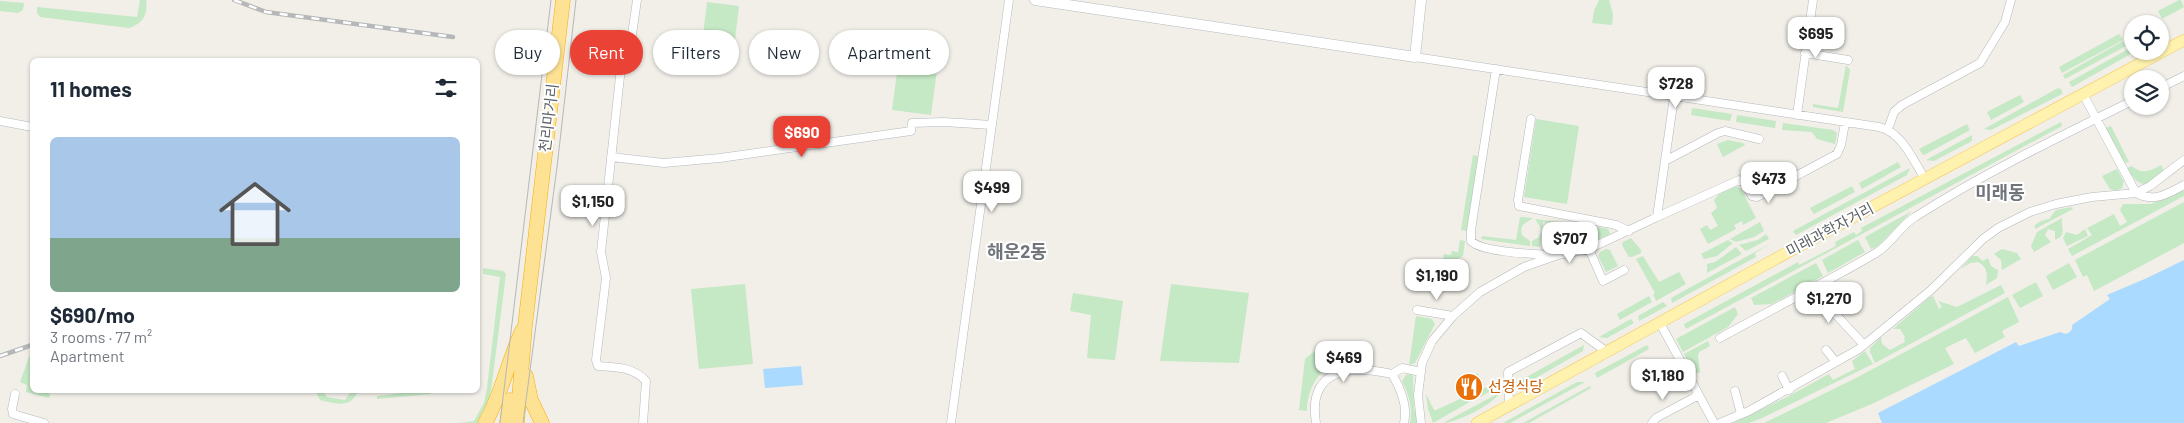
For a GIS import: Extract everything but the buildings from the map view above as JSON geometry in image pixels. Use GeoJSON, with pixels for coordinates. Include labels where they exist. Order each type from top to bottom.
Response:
{"type":"FeatureCollection","features":[{"type":"Feature","properties":{"kind":"highway","name":"천리마거리"},"geometry":{"type":"LineString","coordinates":[[517,423],[525,326],[563,0]]}},
{"type":"Feature","properties":{"kind":"highway","name":"천리마거리"},"geometry":{"type":"LineString","coordinates":[[507,423],[513,376],[525,326]]}},
{"type":"Feature","properties":{"kind":"highway"},"geometry":{"type":"LineString","coordinates":[[485,423],[500,392],[511,354],[525,326]]}},
{"type":"Feature","properties":{"kind":"highway"},"geometry":{"type":"LineString","coordinates":[[525,326],[526,377],[531,400],[542,423]]}},
{"type":"Feature","properties":{"kind":"main road","name":"미래과학자거리"},"geometry":{"type":"LineString","coordinates":[[1477,423],[2184,40]]}},
{"type":"Feature","properties":{"kind":"street"},"geometry":{"type":"LineString","coordinates":[[637,0],[630,48],[622,58],[601,252],[606,278],[596,360],[598,366],[630,369],[640,374],[646,381],[643,423]]}},
{"type":"Feature","properties":{"kind":"street"},"geometry":{"type":"LineString","coordinates":[[951,423],[1009,0]]}},
{"type":"Feature","properties":{"kind":"street"},"geometry":{"type":"LineString","coordinates":[[1035,0],[1888,129],[1898,136],[1925,179]]}},
{"type":"Feature","properties":{"kind":"street"},"geometry":{"type":"LineString","coordinates":[[1415,57],[1421,0]]}},
{"type":"Feature","properties":{"kind":"street"},"geometry":{"type":"LineString","coordinates":[[1797,115],[1813,0]]}},
{"type":"Feature","properties":{"kind":"street"},"geometry":{"type":"LineString","coordinates":[[1888,129],[1892,116],[1902,105],[1980,63],[2005,22],[2011,0]]}},
{"type":"Feature","properties":{"kind":"street"},"geometry":{"type":"LineString","coordinates":[[1805,53],[1848,60]]}},
{"type":"Feature","properties":{"kind":"street"},"geometry":{"type":"LineString","coordinates":[[1496,69],[1470,230],[1471,241],[1475,245],[1486,248],[1558,255]]}},
{"type":"Feature","properties":{"kind":"street"},"geometry":{"type":"LineString","coordinates":[[2169,84],[2184,76]]}},
{"type":"Feature","properties":{"kind":"street"},"geometry":{"type":"LineString","coordinates":[[2083,94],[2136,193],[2152,198],[2163,196],[2184,185]]}},
{"type":"Feature","properties":{"kind":"street"},"geometry":{"type":"LineString","coordinates":[[1657,217],[1674,97]]}},
{"type":"Feature","properties":{"kind":"street"},"geometry":{"type":"LineString","coordinates":[[1720,338],[1802,292],[1819,287],[1879,251],[1913,218],[1966,186],[2124,105]]}},
{"type":"Feature","properties":{"kind":"street"},"geometry":{"type":"LineString","coordinates":[[1531,119],[1518,200],[1519,206],[1616,225],[1628,232]]}},
{"type":"Feature","properties":{"kind":"street"},"geometry":{"type":"LineString","coordinates":[[0,120],[30,127]]}},
{"type":"Feature","properties":{"kind":"street"},"geometry":{"type":"LineString","coordinates":[[612,157],[664,163],[701,160],[911,131],[912,123],[944,122],[992,125]]}},
{"type":"Feature","properties":{"kind":"street"},"geometry":{"type":"LineString","coordinates":[[1421,423],[1418,395],[1422,364],[1432,341],[1453,316],[1480,292],[1524,267],[1558,255],[1589,249],[1739,180],[1745,183],[1752,196],[1757,197],[1837,154],[1845,123]]}},
{"type":"Feature","properties":{"kind":"street"},"geometry":{"type":"LineString","coordinates":[[1665,161],[1725,131],[1759,139]]}},
{"type":"Feature","properties":{"kind":"street"},"geometry":{"type":"LineString","coordinates":[[1720,423],[1789,390],[1864,345],[1930,290],[1983,239],[2013,220],[2056,204],[2092,197],[2136,193],[2150,186],[2184,160]]}},
{"type":"Feature","properties":{"kind":"street"},"geometry":{"type":"LineString","coordinates":[[1589,249],[1602,281],[1624,270]]}},
{"type":"Feature","properties":{"kind":"street"},"geometry":{"type":"LineString","coordinates":[[1819,287],[1827,305],[1864,345]]}},
{"type":"Feature","properties":{"kind":"street"},"geometry":{"type":"LineString","coordinates":[[1417,310],[1453,316]]}},
{"type":"Feature","properties":{"kind":"street"},"geometry":{"type":"LineString","coordinates":[[1660,323],[1714,423]]}},
{"type":"Feature","properties":{"kind":"street"},"geometry":{"type":"LineString","coordinates":[[1509,406],[1508,372],[1581,333],[1607,352]]}},
{"type":"Feature","properties":{"kind":"street"},"geometry":{"type":"LineString","coordinates":[[1826,350],[1836,362]]}},
{"type":"Feature","properties":{"kind":"street"},"geometry":{"type":"LineString","coordinates":[[1316,423],[1316,396],[1323,381],[1336,374],[1353,369],[1371,369],[1392,374],[1402,368],[1421,372]]}},
{"type":"Feature","properties":{"kind":"street"},"geometry":{"type":"LineString","coordinates":[[1392,374],[1403,398],[1406,414],[1404,423]]}},
{"type":"Feature","properties":{"kind":"street"},"geometry":{"type":"LineString","coordinates":[[1782,376],[1789,390]]}},
{"type":"Feature","properties":{"kind":"street"},"geometry":{"type":"LineString","coordinates":[[1735,391],[1741,414]]}},
{"type":"Feature","properties":{"kind":"street"},"geometry":{"type":"LineString","coordinates":[[16,394],[12,409],[13,414],[44,423]]}},
{"type":"Feature","properties":{"kind":"street"},"geometry":{"type":"LineString","coordinates":[[1652,423],[1656,418],[1699,395]]}},
{"type":"Feature","properties":{"kind":"green space"},"geometry":{"type":"Polygon","coordinates":[[[140,0],[146,0],[144,18],[138,24],[129,28],[40,17],[37,13],[37,7],[137,17],[140,0]]]}},
{"type":"Feature","properties":{"kind":"green space"},"geometry":{"type":"Polygon","coordinates":[[[1599,0],[1609,0],[1613,14],[1612,25],[1592,23],[1594,11],[1599,0]]]}},
{"type":"Feature","properties":{"kind":"green space"},"geometry":{"type":"Polygon","coordinates":[[[2179,0],[2181,0],[2184,7],[2169,15],[2160,15],[2158,11],[2179,0]]]}},
{"type":"Feature","properties":{"kind":"green space"},"geometry":{"type":"Polygon","coordinates":[[[0,1],[24,3],[23,10],[18,13],[0,11],[0,1]]]}},
{"type":"Feature","properties":{"kind":"green space"},"geometry":{"type":"Polygon","coordinates":[[[707,2],[739,6],[736,30],[704,30],[707,2]]]}},
{"type":"Feature","properties":{"kind":"green space"},"geometry":{"type":"Polygon","coordinates":[[[2119,34],[2123,40],[2062,73],[2059,67],[2119,34]]]}},
{"type":"Feature","properties":{"kind":"green space"},"geometry":{"type":"Polygon","coordinates":[[[2123,41],[2124,43],[2124,47],[2065,79],[2063,75],[2123,41]]]}},
{"type":"Feature","properties":{"kind":"green space"},"geometry":{"type":"Polygon","coordinates":[[[2124,51],[2124,58],[2072,87],[2069,82],[2124,51]]]}},
{"type":"Feature","properties":{"kind":"green space"},"geometry":{"type":"Polygon","coordinates":[[[1846,65],[1850,70],[1843,112],[1813,107],[1813,104],[1838,108],[1846,65]]]}},
{"type":"Feature","properties":{"kind":"green space"},"geometry":{"type":"Polygon","coordinates":[[[897,75],[936,75],[931,115],[892,110],[897,75]]]}},
{"type":"Feature","properties":{"kind":"green space"},"geometry":{"type":"Polygon","coordinates":[[[2058,88],[2062,90],[2062,94],[1991,130],[1984,129],[2058,88]]]}},
{"type":"Feature","properties":{"kind":"green space"},"geometry":{"type":"Polygon","coordinates":[[[2020,95],[2024,102],[1991,120],[1987,112],[2020,95]]]}},
{"type":"Feature","properties":{"kind":"green space"},"geometry":{"type":"Polygon","coordinates":[[[1692,108],[1732,114],[1730,121],[1691,115],[1692,108]]]}},
{"type":"Feature","properties":{"kind":"green space"},"geometry":{"type":"Polygon","coordinates":[[[1737,115],[1776,121],[1775,128],[1736,122],[1737,115]]]}},
{"type":"Feature","properties":{"kind":"green space"},"geometry":{"type":"Polygon","coordinates":[[[1536,119],[1579,126],[1567,204],[1524,197],[1536,119]]]}},
{"type":"Feature","properties":{"kind":"green space"},"geometry":{"type":"Polygon","coordinates":[[[2061,122],[2062,126],[1686,329],[1684,324],[1798,262],[1799,265],[1836,246],[1835,242],[1854,232],[1856,235],[1862,231],[1861,228],[2061,122]]]}},
{"type":"Feature","properties":{"kind":"green space"},"geometry":{"type":"Polygon","coordinates":[[[1783,123],[1833,130],[1837,133],[1835,144],[1817,139],[1812,132],[1782,130],[1783,123]]]}},
{"type":"Feature","properties":{"kind":"green space"},"geometry":{"type":"Polygon","coordinates":[[[1967,124],[1970,130],[1926,154],[1923,155],[1919,149],[1967,124]]]}},
{"type":"Feature","properties":{"kind":"green space"},"geometry":{"type":"Polygon","coordinates":[[[2111,126],[2129,162],[2125,163],[2105,128],[2111,126]]]}},
{"type":"Feature","properties":{"kind":"green space"},"geometry":{"type":"Polygon","coordinates":[[[1972,135],[1972,141],[1934,161],[1926,160],[1972,135]]]}},
{"type":"Feature","properties":{"kind":"green space"},"geometry":{"type":"Polygon","coordinates":[[[1728,140],[1745,145],[1723,157],[1717,144],[1728,140]]]}},
{"type":"Feature","properties":{"kind":"green space"},"geometry":{"type":"Polygon","coordinates":[[[1473,155],[1478,156],[1467,231],[1461,230],[1473,155]]]}},
{"type":"Feature","properties":{"kind":"green space"},"geometry":{"type":"Polygon","coordinates":[[[1898,162],[1901,167],[1862,189],[1859,183],[1898,162]]]}},
{"type":"Feature","properties":{"kind":"green space"},"geometry":{"type":"Polygon","coordinates":[[[2161,165],[2164,171],[2144,184],[2136,180],[2127,168],[2132,166],[2146,171],[2161,165]]]}},
{"type":"Feature","properties":{"kind":"green space"},"geometry":{"type":"Polygon","coordinates":[[[1910,168],[1907,175],[1796,235],[1793,231],[1910,168]]]}},
{"type":"Feature","properties":{"kind":"green space"},"geometry":{"type":"Polygon","coordinates":[[[2117,169],[2124,182],[2122,188],[2116,191],[2110,189],[2102,176],[2117,169]]]}},
{"type":"Feature","properties":{"kind":"green space"},"geometry":{"type":"Polygon","coordinates":[[[1736,186],[1741,189],[1756,218],[1743,225],[1742,221],[1734,225],[1736,229],[1708,244],[1700,229],[1707,225],[1710,230],[1718,226],[1711,213],[1717,208],[1714,200],[1719,194],[1736,186]]]}},
{"type":"Feature","properties":{"kind":"green space"},"geometry":{"type":"Polygon","coordinates":[[[1852,186],[1855,192],[1814,214],[1810,208],[1852,186]]]}},
{"type":"Feature","properties":{"kind":"green space"},"geometry":{"type":"Polygon","coordinates":[[[2184,189],[2184,196],[2072,256],[2068,249],[2092,235],[2087,228],[2114,214],[2120,226],[2127,222],[2120,210],[2123,204],[2151,204],[2184,189]]]}},
{"type":"Feature","properties":{"kind":"green space"},"geometry":{"type":"Polygon","coordinates":[[[2184,202],[2184,243],[2094,291],[2087,275],[2083,277],[2075,260],[2184,202]]]}},
{"type":"Feature","properties":{"kind":"green space"},"geometry":{"type":"Polygon","coordinates":[[[2071,207],[2073,209],[2035,229],[2035,225],[2049,219],[2056,210],[2071,207]]]}},
{"type":"Feature","properties":{"kind":"green space"},"geometry":{"type":"Polygon","coordinates":[[[1912,211],[1878,246],[1871,249],[1865,237],[1912,211]]]}},
{"type":"Feature","properties":{"kind":"green space"},"geometry":{"type":"Polygon","coordinates":[[[1520,217],[1533,218],[1524,224],[1521,231],[1522,235],[1530,241],[1530,246],[1481,239],[1482,236],[1516,240],[1520,217]]]}},
{"type":"Feature","properties":{"kind":"green space"},"geometry":{"type":"Polygon","coordinates":[[[2062,218],[2063,231],[2061,236],[2055,240],[2055,231],[2048,229],[2045,235],[2051,242],[2034,252],[2031,246],[2037,232],[2062,218]]]}},
{"type":"Feature","properties":{"kind":"green space"},"geometry":{"type":"Polygon","coordinates":[[[1535,219],[1604,228],[1608,229],[1610,234],[1591,242],[1568,245],[1570,226],[1543,222],[1540,247],[1532,246],[1532,241],[1539,237],[1542,230],[1535,219]]]}},
{"type":"Feature","properties":{"kind":"green space"},"geometry":{"type":"Polygon","coordinates":[[[1760,222],[1764,231],[1754,237],[1736,242],[1730,239],[1760,222]]]}},
{"type":"Feature","properties":{"kind":"green space"},"geometry":{"type":"Polygon","coordinates":[[[2085,229],[2088,236],[2067,246],[2063,238],[2066,232],[2077,235],[2085,229]]]}},
{"type":"Feature","properties":{"kind":"green space"},"geometry":{"type":"Polygon","coordinates":[[[1766,234],[1769,239],[1746,251],[1739,245],[1758,240],[1766,234]]]}},
{"type":"Feature","properties":{"kind":"green space"},"geometry":{"type":"Polygon","coordinates":[[[1631,238],[1641,250],[1641,253],[1629,257],[1622,245],[1623,242],[1631,238]]]}},
{"type":"Feature","properties":{"kind":"green space"},"geometry":{"type":"Polygon","coordinates":[[[1460,240],[1465,241],[1463,256],[1428,276],[1429,266],[1434,266],[1435,259],[1443,260],[1444,254],[1451,255],[1452,251],[1458,252],[1460,240]]]}},
{"type":"Feature","properties":{"kind":"green space"},"geometry":{"type":"Polygon","coordinates":[[[1728,240],[1733,243],[1717,256],[1704,259],[1701,254],[1728,240]]]}},
{"type":"Feature","properties":{"kind":"green space"},"geometry":{"type":"Polygon","coordinates":[[[1858,240],[1865,252],[1828,273],[1822,260],[1858,240]]]}},
{"type":"Feature","properties":{"kind":"green space"},"geometry":{"type":"Polygon","coordinates":[[[1773,242],[1755,253],[1756,257],[1672,303],[1671,298],[1773,242]]]}},
{"type":"Feature","properties":{"kind":"green space"},"geometry":{"type":"Polygon","coordinates":[[[1736,247],[1742,254],[1707,273],[1707,264],[1715,262],[1736,247]]]}},
{"type":"Feature","properties":{"kind":"green space"},"geometry":{"type":"Polygon","coordinates":[[[1606,249],[1610,250],[1618,266],[1606,272],[1598,256],[1600,252],[1606,249]]]}},
{"type":"Feature","properties":{"kind":"green space"},"geometry":{"type":"Polygon","coordinates":[[[2002,249],[2017,253],[2021,259],[2002,270],[2001,260],[1994,254],[2002,249]]]}},
{"type":"Feature","properties":{"kind":"green space"},"geometry":{"type":"Polygon","coordinates":[[[1643,256],[1659,282],[1679,272],[1686,284],[1656,301],[1653,294],[1655,293],[1636,259],[1643,256]]]}},
{"type":"Feature","properties":{"kind":"green space"},"geometry":{"type":"Polygon","coordinates":[[[1972,256],[1977,256],[1983,261],[1988,258],[1991,266],[1998,270],[1997,278],[1986,285],[1986,269],[1978,262],[1970,263],[1961,269],[1972,256]]]}},
{"type":"Feature","properties":{"kind":"green space"},"geometry":{"type":"Polygon","coordinates":[[[1816,263],[1823,276],[1772,304],[1754,305],[1751,298],[1816,263]]]}},
{"type":"Feature","properties":{"kind":"green space"},"geometry":{"type":"Polygon","coordinates":[[[2069,263],[2077,277],[2053,290],[2046,276],[2069,263]]]}},
{"type":"Feature","properties":{"kind":"green space"},"geometry":{"type":"Polygon","coordinates":[[[483,268],[503,271],[506,274],[492,383],[490,396],[477,423],[460,423],[474,421],[484,403],[487,388],[500,277],[483,274],[483,268]]]}},
{"type":"Feature","properties":{"kind":"green space"},"geometry":{"type":"Polygon","coordinates":[[[2036,282],[2043,296],[2020,308],[2012,295],[2036,282]]]}},
{"type":"Feature","properties":{"kind":"green space"},"geometry":{"type":"Polygon","coordinates":[[[745,284],[753,364],[699,369],[691,289],[745,284]]]}},
{"type":"Feature","properties":{"kind":"green space"},"geometry":{"type":"Polygon","coordinates":[[[1171,284],[1249,293],[1239,363],[1160,361],[1171,284]]]}},
{"type":"Feature","properties":{"kind":"green space"},"geometry":{"type":"Polygon","coordinates":[[[2001,285],[2005,293],[1875,363],[1870,348],[1881,337],[1882,344],[1890,350],[1905,342],[1905,337],[1900,329],[1893,329],[1930,297],[1933,296],[1939,309],[1942,307],[1938,301],[1957,307],[2001,285]]]}},
{"type":"Feature","properties":{"kind":"green space"},"geometry":{"type":"Polygon","coordinates":[[[1073,293],[1123,301],[1115,360],[1087,358],[1091,315],[1070,311],[1073,293]]]}},
{"type":"Feature","properties":{"kind":"green space"},"geometry":{"type":"Polygon","coordinates":[[[1649,296],[1652,302],[1620,320],[1617,314],[1649,296]]]}},
{"type":"Feature","properties":{"kind":"green space"},"geometry":{"type":"Polygon","coordinates":[[[2008,297],[2019,322],[2002,331],[2005,337],[1975,353],[1966,338],[1945,348],[1954,364],[1874,403],[1826,423],[1764,423],[1856,378],[2008,297]]]}},
{"type":"Feature","properties":{"kind":"green space"},"geometry":{"type":"Polygon","coordinates":[[[1663,302],[1667,306],[1639,321],[1638,316],[1663,302]]]}},
{"type":"Feature","properties":{"kind":"green space"},"geometry":{"type":"Polygon","coordinates":[[[1735,307],[1738,314],[1728,327],[1683,352],[1676,339],[1735,307]]]}},
{"type":"Feature","properties":{"kind":"green space"},"geometry":{"type":"Polygon","coordinates":[[[1416,316],[1432,319],[1435,324],[1415,363],[1409,365],[1416,316]]]}},
{"type":"Feature","properties":{"kind":"green space"},"geometry":{"type":"Polygon","coordinates":[[[1631,319],[1634,323],[1607,338],[1599,337],[1631,319]]]}},
{"type":"Feature","properties":{"kind":"green space"},"geometry":{"type":"Polygon","coordinates":[[[1708,341],[1710,346],[1699,352],[1700,372],[1694,374],[1684,354],[1708,341]]]}},
{"type":"Feature","properties":{"kind":"green space"},"geometry":{"type":"Polygon","coordinates":[[[1584,345],[1583,351],[1520,387],[1515,386],[1514,384],[1584,345]]]}},
{"type":"Feature","properties":{"kind":"green space"},"geometry":{"type":"Polygon","coordinates":[[[1647,345],[1649,349],[1597,378],[1595,373],[1647,345]]]}},
{"type":"Feature","properties":{"kind":"green space"},"geometry":{"type":"Polygon","coordinates":[[[1316,350],[1339,353],[1337,361],[1319,375],[1311,388],[1307,411],[1299,410],[1305,359],[1316,350]]]}},
{"type":"Feature","properties":{"kind":"green space"},"geometry":{"type":"Polygon","coordinates":[[[1865,351],[1873,364],[1760,419],[1749,423],[1733,423],[1829,374],[1833,380],[1855,369],[1852,361],[1865,351]]]}},
{"type":"Feature","properties":{"kind":"green space"},"geometry":{"type":"Polygon","coordinates":[[[30,356],[30,393],[50,393],[49,398],[26,392],[27,385],[20,382],[30,356]]]}},
{"type":"Feature","properties":{"kind":"green space"},"geometry":{"type":"Polygon","coordinates":[[[1478,373],[1479,387],[1494,386],[1496,388],[1480,397],[1469,378],[1478,373]]]}},
{"type":"Feature","properties":{"kind":"green space"},"geometry":{"type":"Polygon","coordinates":[[[1411,374],[1413,376],[1414,408],[1418,423],[1410,423],[1410,401],[1402,381],[1406,375],[1411,374]]]}},
{"type":"Feature","properties":{"kind":"green space"},"geometry":{"type":"Polygon","coordinates":[[[1577,382],[1585,382],[1510,423],[1503,423],[1577,382]]]}},
{"type":"Feature","properties":{"kind":"green space"},"geometry":{"type":"Polygon","coordinates":[[[1590,386],[1591,388],[1529,423],[1523,423],[1590,386]]]}},
{"type":"Feature","properties":{"kind":"green space"},"geometry":{"type":"Polygon","coordinates":[[[316,393],[324,393],[327,397],[345,400],[350,393],[357,393],[350,401],[341,404],[320,400],[316,393]]]}},
{"type":"Feature","properties":{"kind":"green space"},"geometry":{"type":"Polygon","coordinates":[[[402,393],[431,394],[377,399],[377,396],[402,393]]]}},
{"type":"Feature","properties":{"kind":"green space"},"geometry":{"type":"Polygon","coordinates":[[[1499,393],[1490,402],[1474,412],[1456,420],[1443,423],[1499,393]]]}},
{"type":"Feature","properties":{"kind":"green space"},"geometry":{"type":"Polygon","coordinates":[[[1426,394],[1434,410],[1471,394],[1475,399],[1433,423],[1428,409],[1426,394]]]}},
{"type":"Feature","properties":{"kind":"water"},"geometry":{"type":"Polygon","coordinates":[[[2184,260],[2184,423],[1882,423],[1878,413],[2016,342],[2019,346],[2060,332],[2068,333],[2072,330],[2072,325],[2110,299],[2107,295],[2184,260]]]}},
{"type":"Feature","properties":{"kind":"water"},"geometry":{"type":"Polygon","coordinates":[[[801,366],[803,385],[765,388],[763,369],[801,366]]]}},
{"type":"Feature","properties":{"kind":"tram line"},"geometry":{"type":"LineString","coordinates":[[500,423],[551,0]]}},
{"type":"Feature","properties":{"kind":"tram line"},"geometry":{"type":"LineString","coordinates":[[523,423],[557,167],[576,0]]}},
{"type":"Feature","properties":{"kind":"railway"},"geometry":{"type":"LineString","coordinates":[[234,0],[266,12],[453,37]]}},
{"type":"Feature","properties":{"kind":"railway"},"geometry":{"type":"LineString","coordinates":[[0,356],[30,346]]}},
{"type":"Feature","properties":{"kind":"place","name":"선경식당"},"geometry":{"type":"Point","coordinates":[1469,387]}},
{"type":"Feature","properties":{"kind":"district","name":"미래동"},"geometry":{"type":"Point","coordinates":[2000,193]}},
{"type":"Feature","properties":{"kind":"district","name":"해운2동"},"geometry":{"type":"Point","coordinates":[1017,252]}}]}
